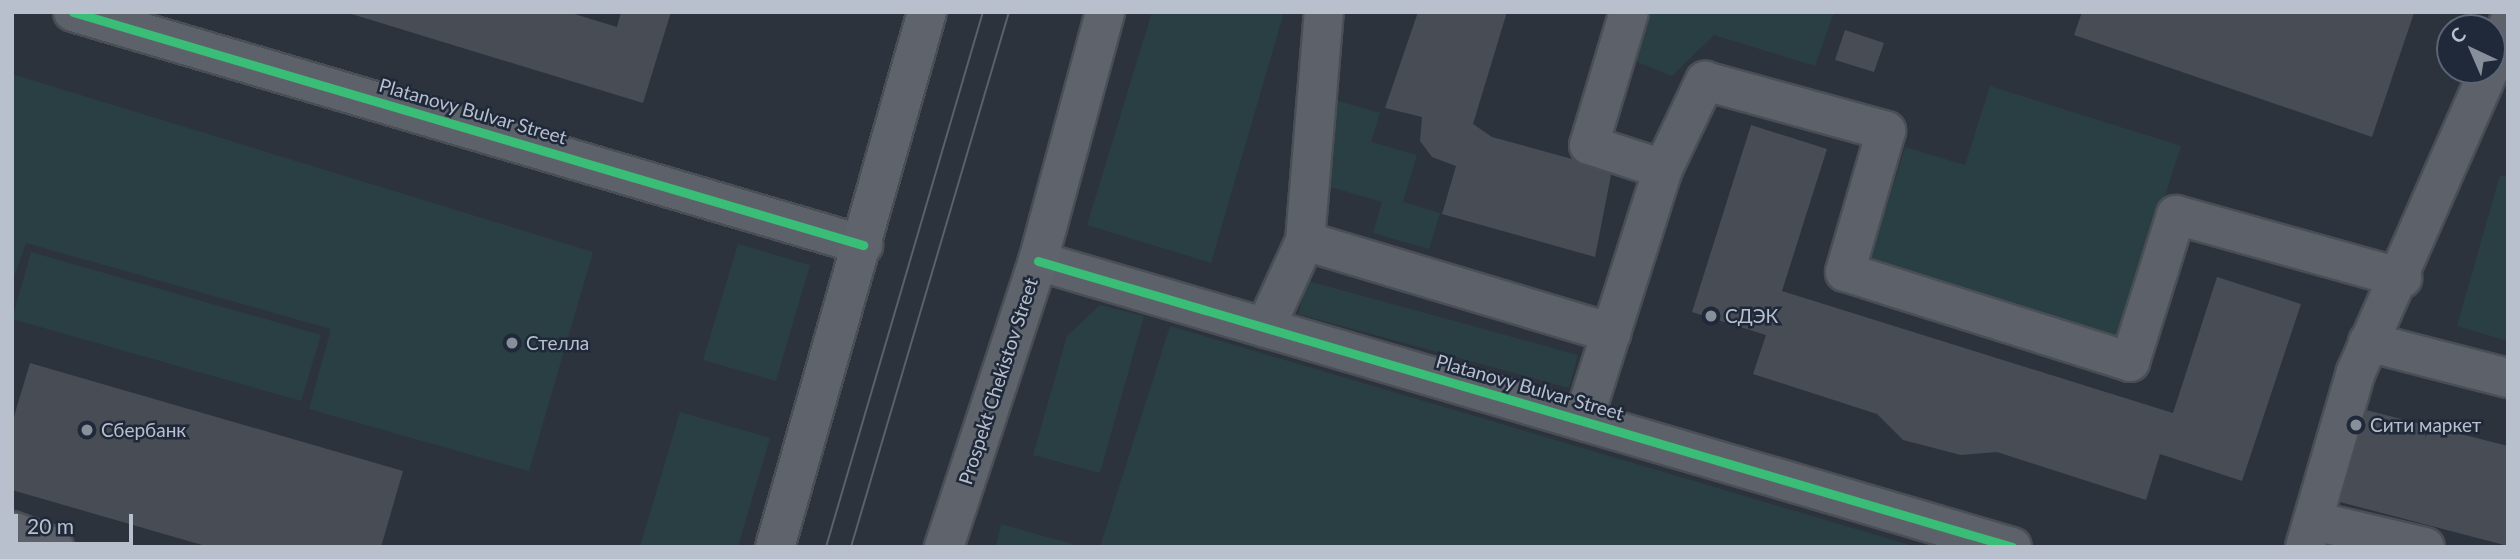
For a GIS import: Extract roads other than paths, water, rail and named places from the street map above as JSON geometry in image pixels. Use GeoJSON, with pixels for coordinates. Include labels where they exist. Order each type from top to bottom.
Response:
{"type":"FeatureCollection","features":[{"type":"Feature","properties":{"kind":"main road"},"geometry":{"type":"LineString","coordinates":[[775,547],[928,12]]}},
{"type":"Feature","properties":{"kind":"main road","name":"Prospekt Chekistov Street"},"geometry":{"type":"LineString","coordinates":[[944,547],[1038,261],[1105,12]]}},
{"type":"Feature","properties":{"kind":"street","name":"Platanovy Bulvar Street"},"geometry":{"type":"LineString","coordinates":[[73,12],[863,245]]}},
{"type":"Feature","properties":{"kind":"street"},"geometry":{"type":"LineString","coordinates":[[1265,327],[1305,241],[1324,12]]}},
{"type":"Feature","properties":{"kind":"street"},"geometry":{"type":"LineString","coordinates":[[1629,12],[1589,145],[1663,169]]}},
{"type":"Feature","properties":{"kind":"street"},"geometry":{"type":"LineString","coordinates":[[1583,421],[1663,169],[1705,81],[1886,131],[1845,272],[2130,362],[2176,215],[2402,278]]}},
{"type":"Feature","properties":{"kind":"street"},"geometry":{"type":"LineString","coordinates":[[2425,547],[2309,534],[2368,342],[2402,278],[2483,84]]}},
{"type":"Feature","properties":{"kind":"street"},"geometry":{"type":"LineString","coordinates":[[1305,241],[1611,333]]}},
{"type":"Feature","properties":{"kind":"street","name":"Platanovy Bulvar Street"},"geometry":{"type":"LineString","coordinates":[[1038,261],[2012,547]]}},
{"type":"Feature","properties":{"kind":"street"},"geometry":{"type":"LineString","coordinates":[[2368,342],[2508,378]]}},
{"type":"Feature","properties":{"kind":"street"},"geometry":{"type":"LineString","coordinates":[[12,531],[54,547]]}},
{"type":"Feature","properties":{"kind":"tram line"},"geometry":{"type":"LineString","coordinates":[[826,547],[983,12]]}},
{"type":"Feature","properties":{"kind":"tram line"},"geometry":{"type":"LineString","coordinates":[[851,547],[1009,12]]}},
{"type":"Feature","properties":{"kind":"place","name":"СДЭК"},"geometry":{"type":"Point","coordinates":[1711,316]}},
{"type":"Feature","properties":{"kind":"place","name":"Стелла"},"geometry":{"type":"Point","coordinates":[512,343]}},
{"type":"Feature","properties":{"kind":"place","name":"Сити маркет"},"geometry":{"type":"Point","coordinates":[2356,425]}},
{"type":"Feature","properties":{"kind":"place","name":"Сбербанк"},"geometry":{"type":"Point","coordinates":[87,430]}}]}
